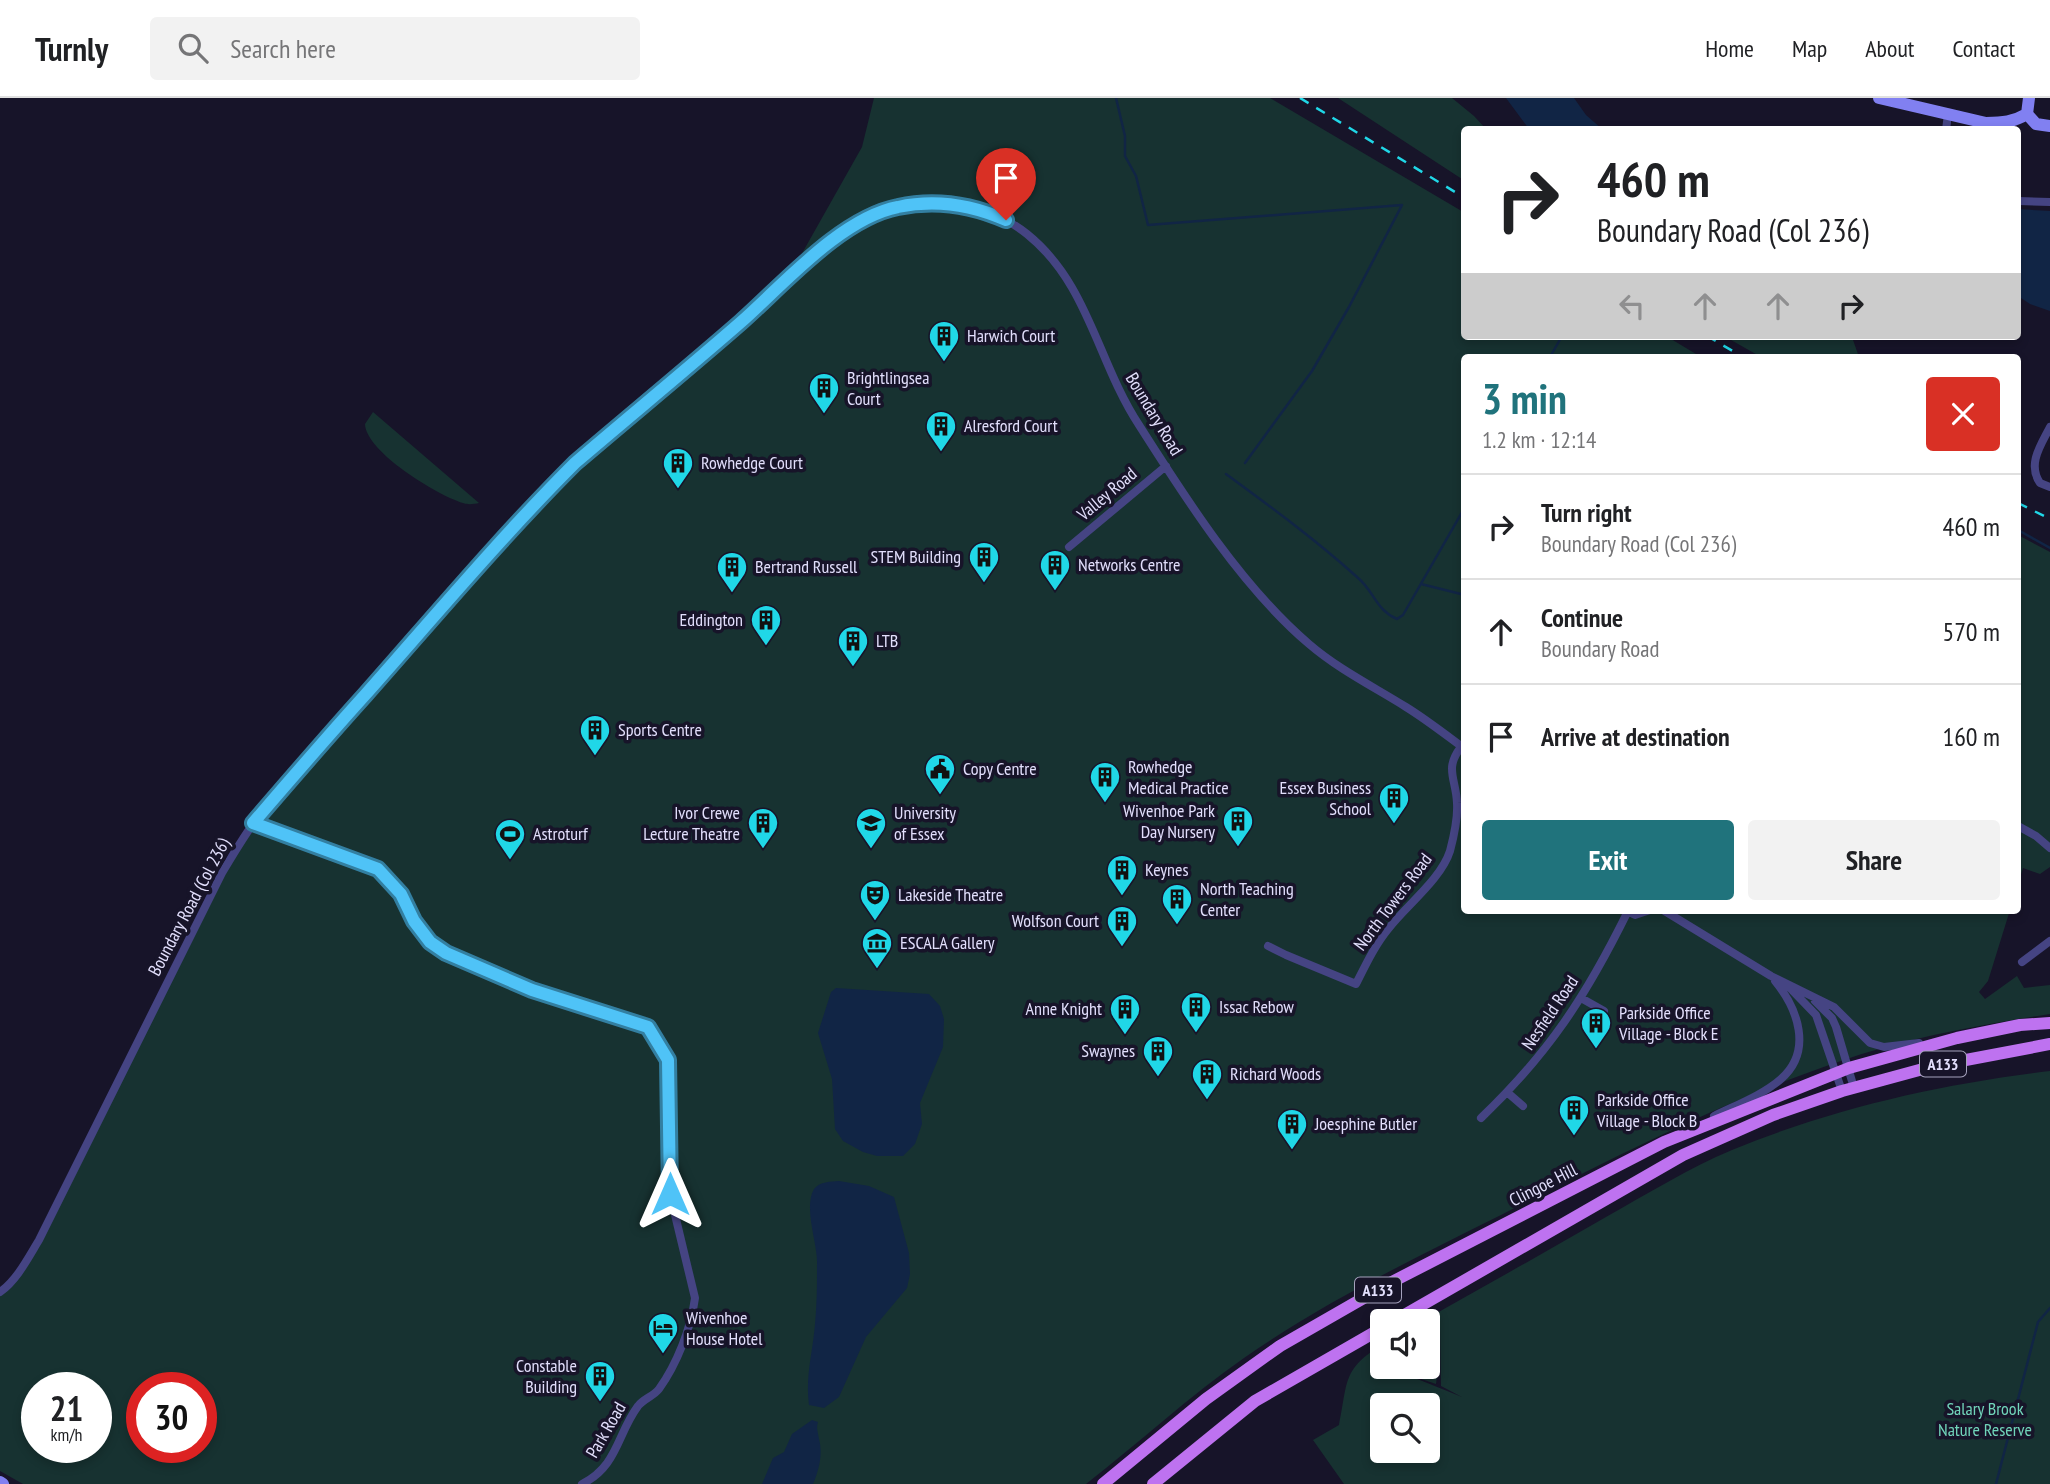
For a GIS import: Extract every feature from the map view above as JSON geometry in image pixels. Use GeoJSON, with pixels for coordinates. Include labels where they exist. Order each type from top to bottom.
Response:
{"type":"FeatureCollection","features":[{"type":"Feature","properties":{"kind":"main road","name":"Clingoe Hill"},"geometry":{"type":"LineString","coordinates":[[1102,1484],[1216,1391],[1290,1340],[1388,1284],[1678,1135],[1835,1072],[1957,1038],[2020,1025],[2050,1023]]}},
{"type":"Feature","properties":{"kind":"main road","name":"A133"},"geometry":{"type":"LineString","coordinates":[[1415,1309],[1683,1155],[1773,1115],[1934,1066],[2050,1044]]}},
{"type":"Feature","properties":{"kind":"main road","name":"A133"},"geometry":{"type":"LineString","coordinates":[[1153,1484],[1255,1401],[1370,1335]]}},
{"type":"Feature","properties":{"kind":"street"},"geometry":{"type":"LineString","coordinates":[[1879,98],[1986,123],[2004,123],[2028,114]]}},
{"type":"Feature","properties":{"kind":"street"},"geometry":{"type":"LineString","coordinates":[[2029,98],[2028,114],[2036,124],[2050,126]]}},
{"type":"Feature","properties":{"kind":"street"},"geometry":{"type":"LineString","coordinates":[[1946,126],[1948,114]]}},
{"type":"Feature","properties":{"kind":"street"},"geometry":{"type":"LineString","coordinates":[[2021,201],[2050,202]]}},
{"type":"Feature","properties":{"kind":"street","name":"Boundary Road"},"geometry":{"type":"LineString","coordinates":[[806,262],[855,224],[897,207],[945,203],[983,210],[1006,220],[1039,245],[1067,275],[1120,394],[1166,466],[1258,593],[1307,643],[1341,668],[1408,708],[1461,747]]}},
{"type":"Feature","properties":{"kind":"street","name":"Boundary Road (Col 236)"},"geometry":{"type":"LineString","coordinates":[[0,1292],[12,1281],[39,1240],[222,873],[253,823],[318,745],[506,533],[555,482],[806,262]]}},
{"type":"Feature","properties":{"kind":"street"},"geometry":{"type":"LineString","coordinates":[[2050,428],[2035,460],[2034,471],[2040,483],[2050,487]]}},
{"type":"Feature","properties":{"kind":"street","name":"Valley Road"},"geometry":{"type":"LineString","coordinates":[[1069,547],[1166,466]]}},
{"type":"Feature","properties":{"kind":"street","name":"North Towers Road"},"geometry":{"type":"LineString","coordinates":[[1268,946],[1356,984],[1374,947],[1423,890],[1449,854],[1455,830],[1457,803],[1451,770],[1452,758],[1461,750]]}},
{"type":"Feature","properties":{"kind":"street","name":"Park Road"},"geometry":{"type":"LineString","coordinates":[[253,823],[378,869],[401,894],[414,921],[430,942],[446,953],[532,990],[648,1027],[668,1060],[670,1194],[695,1298],[693,1316],[657,1392],[639,1404],[607,1466],[582,1484]]}},
{"type":"Feature","properties":{"kind":"street"},"geometry":{"type":"LineString","coordinates":[[2021,828],[2050,848]]}},
{"type":"Feature","properties":{"kind":"street","name":"Nesfield Road"},"geometry":{"type":"LineString","coordinates":[[1481,1118],[1541,1056],[1581,998],[1624,914]]}},
{"type":"Feature","properties":{"kind":"street"},"geometry":{"type":"LineString","coordinates":[[1670,914],[1785,984],[1834,1007],[1863,1038],[1877,1047],[1957,1038]]}},
{"type":"Feature","properties":{"kind":"street"},"geometry":{"type":"LineString","coordinates":[[2022,962],[2050,942]]}},
{"type":"Feature","properties":{"kind":"street"},"geometry":{"type":"LineString","coordinates":[[1678,1135],[1772,1086],[1791,1068],[1798,1054],[1799,1030],[1787,998],[1771,976]]}},
{"type":"Feature","properties":{"kind":"street"},"geometry":{"type":"LineString","coordinates":[[1785,984],[1810,1006],[1816,1015],[1835,1072],[1848,1090]]}},
{"type":"Feature","properties":{"kind":"street"},"geometry":{"type":"LineString","coordinates":[[1802,990],[1832,1018],[1849,1068],[1848,1090]]}},
{"type":"Feature","properties":{"kind":"street"},"geometry":{"type":"LineString","coordinates":[[1581,998],[1604,1011]]}},
{"type":"Feature","properties":{"kind":"street"},"geometry":{"type":"LineString","coordinates":[[1508,1093],[1523,1105]]}},
{"type":"Feature","properties":{"kind":"green space","name":"University of Essex"},"geometry":{"type":"Polygon","coordinates":[[[874,98],[1270,98],[1461,211],[1461,340],[1673,340],[1696,354],[1461,354],[1461,914],[2009,914],[1988,981],[1979,992],[1985,999],[2017,976],[2024,988],[2050,985],[2050,1014],[1943,1033],[1864,1053],[1751,1095],[1625,1153],[1402,1265],[1306,1318],[1224,1373],[1086,1484],[23,1484],[0,1471],[0,1292],[25,1262],[222,873],[253,823],[555,483],[787,280],[862,147],[874,98]]]}},
{"type":"Feature","properties":{"kind":"green space"},"geometry":{"type":"Polygon","coordinates":[[[1338,98],[1452,98],[1483,126],[1461,126],[1461,178],[1338,98]]]}},
{"type":"Feature","properties":{"kind":"green space"},"geometry":{"type":"Polygon","coordinates":[[[1731,340],[1853,340],[1858,354],[1756,354],[1731,340]]]}},
{"type":"Feature","properties":{"kind":"green space"},"geometry":{"type":"Polygon","coordinates":[[[373,412],[479,503],[467,504],[451,498],[421,482],[390,459],[368,435],[365,424],[373,412]]]}},
{"type":"Feature","properties":{"kind":"green space"},"geometry":{"type":"Polygon","coordinates":[[[2021,537],[2050,552],[2050,867],[2040,874],[2023,868],[2021,874],[2021,537]]]}},
{"type":"Feature","properties":{"kind":"green space","name":"Salary Brook Nature Reserve"},"geometry":{"type":"Polygon","coordinates":[[[2050,1071],[2050,1484],[1344,1484],[1313,1440],[1339,1425],[1349,1378],[1353,1370],[1370,1353],[1370,1379],[1417,1379],[1462,1397],[1441,1386],[1440,1311],[1684,1173],[1732,1150],[1809,1122],[1888,1100],[1969,1083],[2050,1071]]]}},
{"type":"Feature","properties":{"kind":"green space"},"geometry":{"type":"Polygon","coordinates":[[[1421,1379],[1437,1379],[1436,1384],[1421,1379]]]}},
{"type":"Feature","properties":{"kind":"water"},"geometry":{"type":"Polygon","coordinates":[[[1506,98],[1574,98],[1586,115],[1599,126],[1527,126],[1506,98]]]}},
{"type":"Feature","properties":{"kind":"water"},"geometry":{"type":"Polygon","coordinates":[[[2021,209],[2050,211],[2050,311],[2021,298],[2021,209]]]}},
{"type":"Feature","properties":{"kind":"water"},"geometry":{"type":"Polygon","coordinates":[[[836,988],[929,994],[940,1006],[944,1019],[943,1047],[920,1103],[922,1124],[915,1144],[903,1156],[877,1156],[863,1152],[843,1141],[835,1129],[832,1079],[818,1033],[831,992],[836,988]]]}},
{"type":"Feature","properties":{"kind":"water"},"geometry":{"type":"Polygon","coordinates":[[[839,1181],[869,1186],[894,1197],[909,1253],[910,1274],[907,1288],[866,1337],[839,1397],[824,1408],[809,1405],[808,1395],[817,1286],[817,1256],[810,1206],[816,1186],[839,1181]]]}},
{"type":"Feature","properties":{"kind":"water"},"geometry":{"type":"Polygon","coordinates":[[[812,1420],[818,1422],[821,1450],[819,1468],[813,1484],[762,1484],[773,1458],[784,1452],[792,1434],[812,1420]]]}},
{"type":"Feature","properties":{"kind":"waterway"},"geometry":{"type":"LineString","coordinates":[[1116,98],[1125,136],[1125,156],[1136,176],[1148,225],[1402,205],[1312,371],[1245,463]]}},
{"type":"Feature","properties":{"kind":"waterway"},"geometry":{"type":"LineString","coordinates":[[1552,354],[1560,340]]}},
{"type":"Feature","properties":{"kind":"waterway"},"geometry":{"type":"LineString","coordinates":[[1226,474],[1341,563],[1363,583],[1379,605],[1397,619],[1403,615],[1461,514]]}},
{"type":"Feature","properties":{"kind":"waterway"},"geometry":{"type":"LineString","coordinates":[[2021,532],[2050,548]]}},
{"type":"Feature","properties":{"kind":"waterway"},"geometry":{"type":"LineString","coordinates":[[1421,584],[1461,594]]}},
{"type":"Feature","properties":{"kind":"waterway"},"geometry":{"type":"LineString","coordinates":[[1996,1484],[2038,1322],[2050,1308]]}},
{"type":"Feature","properties":{"kind":"railway"},"geometry":{"type":"LineString","coordinates":[[1300,98],[1461,196]]}},
{"type":"Feature","properties":{"kind":"railway"},"geometry":{"type":"LineString","coordinates":[[1714,340],[1738,354]]}},
{"type":"Feature","properties":{"kind":"railway"},"geometry":{"type":"LineString","coordinates":[[2021,504],[2050,519]]}},
{"type":"Feature","properties":{"kind":"place","name":"Harwich Court"},"geometry":{"type":"Point","coordinates":[944,363]}},
{"type":"Feature","properties":{"kind":"place","name":"Brightlingsea Court"},"geometry":{"type":"Point","coordinates":[824,415]}},
{"type":"Feature","properties":{"kind":"place","name":"Alresford Court"},"geometry":{"type":"Point","coordinates":[941,453]}},
{"type":"Feature","properties":{"kind":"place","name":"Rowhedge Court"},"geometry":{"type":"Point","coordinates":[678,490]}},
{"type":"Feature","properties":{"kind":"place","name":"STEM Building"},"geometry":{"type":"Point","coordinates":[984,584]}},
{"type":"Feature","properties":{"kind":"place","name":"Networks Centre"},"geometry":{"type":"Point","coordinates":[1055,592]}},
{"type":"Feature","properties":{"kind":"place","name":"Bertrand Russell"},"geometry":{"type":"Point","coordinates":[732,594]}},
{"type":"Feature","properties":{"kind":"place","name":"Eddington"},"geometry":{"type":"Point","coordinates":[766,647]}},
{"type":"Feature","properties":{"kind":"place","name":"LTB"},"geometry":{"type":"Point","coordinates":[853,668]}},
{"type":"Feature","properties":{"kind":"place","name":"Sports Centre"},"geometry":{"type":"Point","coordinates":[595,757]}},
{"type":"Feature","properties":{"kind":"place","name":"Copy Centre"},"geometry":{"type":"Point","coordinates":[940,796]}},
{"type":"Feature","properties":{"kind":"place","name":"Rowhedge Medical Practice"},"geometry":{"type":"Point","coordinates":[1105,804]}},
{"type":"Feature","properties":{"kind":"place","name":"Essex Business School"},"geometry":{"type":"Point","coordinates":[1394,825]}},
{"type":"Feature","properties":{"kind":"place","name":"Wivenhoe Park Day Nursery"},"geometry":{"type":"Point","coordinates":[1238,848]}},
{"type":"Feature","properties":{"kind":"place","name":"Ivor Crewe Lecture Theatre"},"geometry":{"type":"Point","coordinates":[763,850]}},
{"type":"Feature","properties":{"kind":"place","name":"University of Essex"},"geometry":{"type":"Point","coordinates":[871,850]}},
{"type":"Feature","properties":{"kind":"place","name":"Astroturf"},"geometry":{"type":"Point","coordinates":[510,861]}},
{"type":"Feature","properties":{"kind":"place","name":"Keynes"},"geometry":{"type":"Point","coordinates":[1122,897]}},
{"type":"Feature","properties":{"kind":"place","name":"Lakeside Theatre"},"geometry":{"type":"Point","coordinates":[875,922]}},
{"type":"Feature","properties":{"kind":"place","name":"North Teaching Center"},"geometry":{"type":"Point","coordinates":[1177,926]}},
{"type":"Feature","properties":{"kind":"place","name":"Wolfson Court"},"geometry":{"type":"Point","coordinates":[1122,948]}},
{"type":"Feature","properties":{"kind":"place","name":"ESCALA Gallery"},"geometry":{"type":"Point","coordinates":[877,970]}},
{"type":"Feature","properties":{"kind":"place","name":"Issac Rebow"},"geometry":{"type":"Point","coordinates":[1196,1034]}},
{"type":"Feature","properties":{"kind":"place","name":"Anne Knight"},"geometry":{"type":"Point","coordinates":[1125,1036]}},
{"type":"Feature","properties":{"kind":"place","name":"Parkside Office Village - Block E"},"geometry":{"type":"Point","coordinates":[1596,1050]}},
{"type":"Feature","properties":{"kind":"place","name":"Swaynes"},"geometry":{"type":"Point","coordinates":[1158,1078]}},
{"type":"Feature","properties":{"kind":"place","name":"Richard Woods"},"geometry":{"type":"Point","coordinates":[1207,1101]}},
{"type":"Feature","properties":{"kind":"place","name":"Parkside Office Village - Block B"},"geometry":{"type":"Point","coordinates":[1574,1137]}},
{"type":"Feature","properties":{"kind":"place","name":"Joesphine Butler"},"geometry":{"type":"Point","coordinates":[1292,1151]}},
{"type":"Feature","properties":{"kind":"place","name":"Wivenhoe House Hotel"},"geometry":{"type":"Point","coordinates":[663,1355]}},
{"type":"Feature","properties":{"kind":"place","name":"Constable Building"},"geometry":{"type":"Point","coordinates":[600,1403]}},
{"type":"Feature","properties":{"kind":"route"},"geometry":{"type":"LineString","coordinates":[[670,1194],[668,1060],[648,1027],[532,990],[446,953],[430,942],[414,921],[401,894],[378,869],[253,823],[318,745],[506,533],[555,482],[806,262],[855,224],[897,207],[945,203],[983,210],[1006,220]]}}]}
